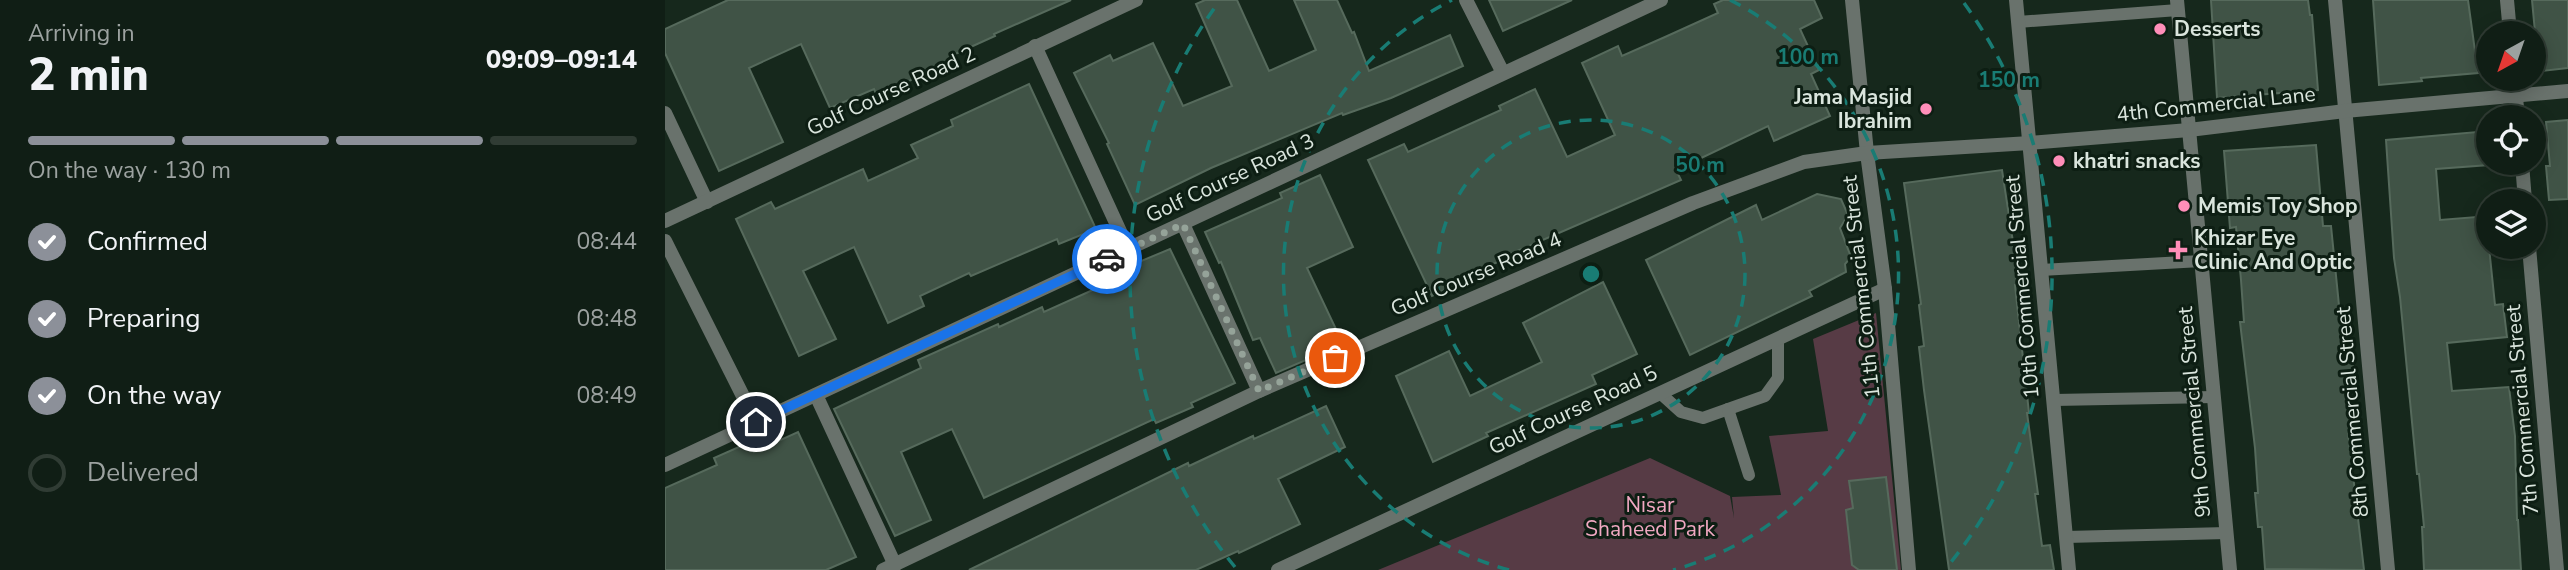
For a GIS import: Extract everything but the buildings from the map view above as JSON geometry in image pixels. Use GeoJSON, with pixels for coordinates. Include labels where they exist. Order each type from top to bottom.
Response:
{"type":"FeatureCollection","features":[{"type":"Feature","properties":{"kind":"street","name":"Golf Course Road 2"},"geometry":{"type":"LineString","coordinates":[[665,221],[1136,0]]}},
{"type":"Feature","properties":{"kind":"street"},"geometry":{"type":"LineString","coordinates":[[1466,0],[1503,73]]}},
{"type":"Feature","properties":{"kind":"street","name":"Golf Course Road 3"},"geometry":{"type":"LineString","coordinates":[[665,465],[1661,0]]}},
{"type":"Feature","properties":{"kind":"street","name":"11th Commercial Street"},"geometry":{"type":"LineString","coordinates":[[1853,0],[1867,153],[1885,289],[1909,570]]}},
{"type":"Feature","properties":{"kind":"street","name":"10th Commercial Street"},"geometry":{"type":"LineString","coordinates":[[2016,0],[2069,570]]}},
{"type":"Feature","properties":{"kind":"street","name":"8th Commercial Street"},"geometry":{"type":"LineString","coordinates":[[2335,0],[2388,570]]}},
{"type":"Feature","properties":{"kind":"street"},"geometry":{"type":"LineString","coordinates":[[2507,0],[2509,21]]}},
{"type":"Feature","properties":{"kind":"street","name":"9th Commercial Street"},"geometry":{"type":"LineString","coordinates":[[2177,5],[2230,570]]}},
{"type":"Feature","properties":{"kind":"street"},"geometry":{"type":"LineString","coordinates":[[1035,46],[1128,249]]}},
{"type":"Feature","properties":{"kind":"street"},"geometry":{"type":"LineString","coordinates":[[2515,91],[2517,105]]}},
{"type":"Feature","properties":{"kind":"street","name":"4th Commercial Lane"},"geometry":{"type":"LineString","coordinates":[[1867,153],[2189,130],[2345,111],[2568,91]]}},
{"type":"Feature","properties":{"kind":"street"},"geometry":{"type":"LineString","coordinates":[[665,113],[707,202]]}},
{"type":"Feature","properties":{"kind":"street","name":"Golf Course Road 4"},"geometry":{"type":"LineString","coordinates":[[889,567],[1259,391],[1693,203],[1804,162],[1867,153]]}},
{"type":"Feature","properties":{"kind":"street"},"geometry":{"type":"LineString","coordinates":[[1183,224],[1259,391]]}},
{"type":"Feature","properties":{"kind":"street"},"geometry":{"type":"LineString","coordinates":[[665,241],[756,422]]}},
{"type":"Feature","properties":{"kind":"street","name":"7th Commercial Street"},"geometry":{"type":"LineString","coordinates":[[2530,259],[2557,570]]}},
{"type":"Feature","properties":{"kind":"street","name":"Golf Course Road 5"},"geometry":{"type":"LineString","coordinates":[[1278,570],[1885,289]]}},
{"type":"Feature","properties":{"kind":"street"},"geometry":{"type":"LineString","coordinates":[[816,396],[889,567]]}},
{"type":"Feature","properties":{"kind":"lane"},"geometry":{"type":"LineString","coordinates":[[2018,22],[2177,5]]}},
{"type":"Feature","properties":{"kind":"lane"},"geometry":{"type":"LineString","coordinates":[[2042,270],[2201,261]]}},
{"type":"Feature","properties":{"kind":"lane"},"geometry":{"type":"LineString","coordinates":[[1660,393],[1681,412],[1703,418],[1765,396],[1778,377],[1778,339]]}},
{"type":"Feature","properties":{"kind":"lane"},"geometry":{"type":"LineString","coordinates":[[2054,400],[2214,397]]}},
{"type":"Feature","properties":{"kind":"lane"},"geometry":{"type":"LineString","coordinates":[[1728,409],[1749,475]]}},
{"type":"Feature","properties":{"kind":"lane"},"geometry":{"type":"LineString","coordinates":[[2066,537],[2227,533]]}},
{"type":"Feature","properties":{"kind":"green space","name":"Nisar Shaheed Park"},"geometry":{"type":"Polygon","coordinates":[[[1876,313],[1901,570],[1378,570],[1650,458],[1730,496],[1734,518],[1732,497],[1781,495],[1769,436],[1828,431],[1813,339],[1876,313]]]}},
{"type":"Feature","properties":{"kind":"way so far"},"geometry":{"type":"LineString","coordinates":[[1107,259],[1183,224],[1259,391],[1335,358]]}},
{"type":"Feature","properties":{"kind":"place","name":"Desserts"},"geometry":{"type":"Point","coordinates":[2160,29]}},
{"type":"Feature","properties":{"kind":"place","name":"Jama Masjid Ibrahim"},"geometry":{"type":"Point","coordinates":[1926,109]}},
{"type":"Feature","properties":{"kind":"place","name":"khatri snacks"},"geometry":{"type":"Point","coordinates":[2059,161]}},
{"type":"Feature","properties":{"kind":"place","name":"Memis Toy Shop"},"geometry":{"type":"Point","coordinates":[2184,206]}},
{"type":"Feature","properties":{"kind":"place","name":"Khizar Eye Clinic And Optic"},"geometry":{"type":"Point","coordinates":[2178,250]}},
{"type":"Feature","properties":{"kind":"route"},"geometry":{"type":"LineString","coordinates":[[756,422],[1107,259]]}}]}
